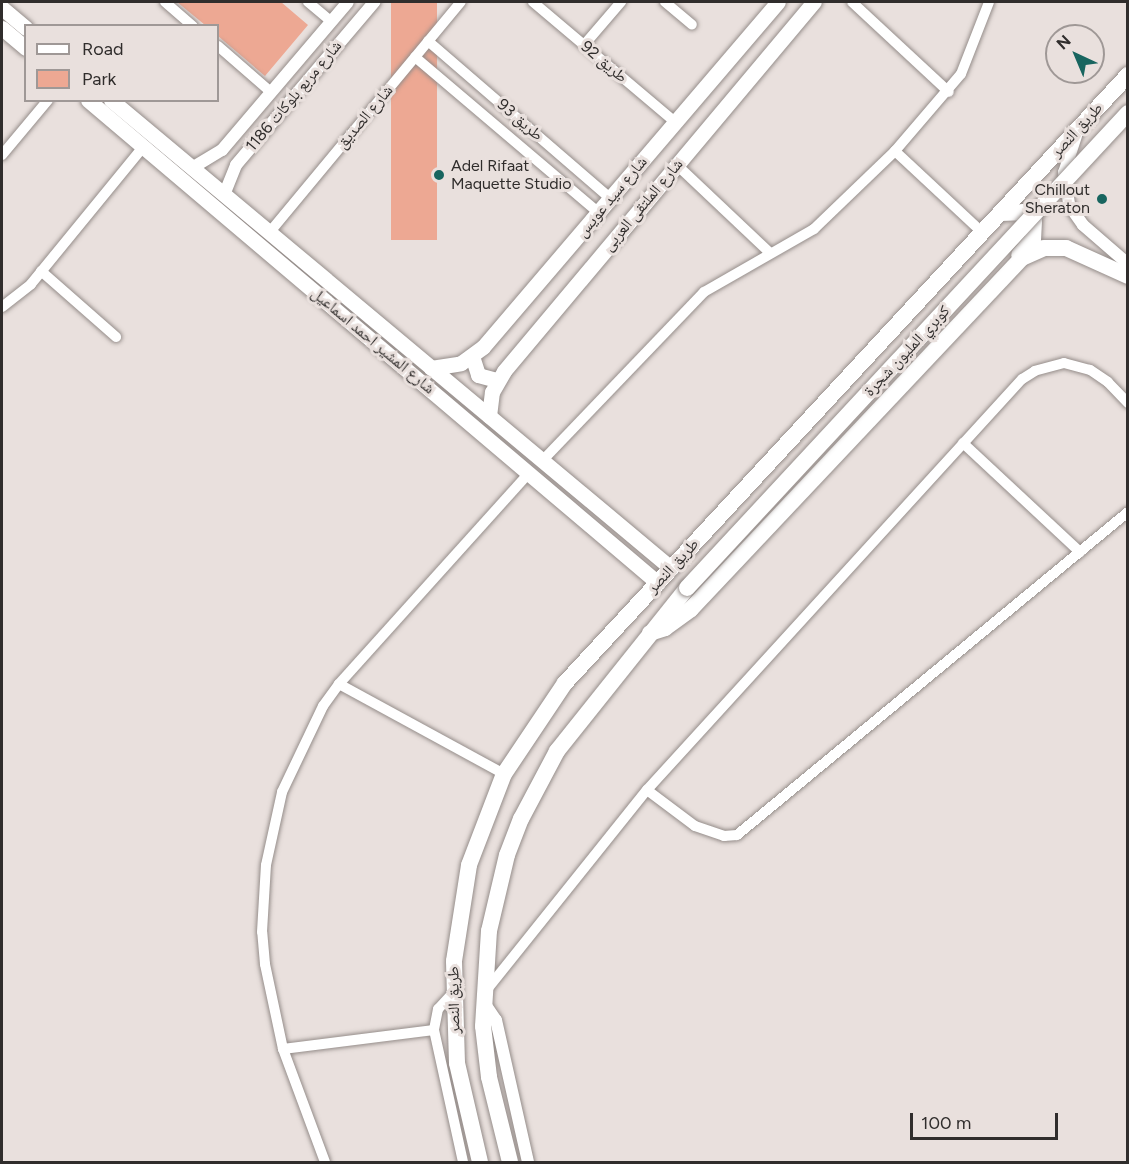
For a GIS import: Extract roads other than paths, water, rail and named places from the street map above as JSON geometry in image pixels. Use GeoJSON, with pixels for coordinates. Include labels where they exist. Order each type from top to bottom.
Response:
{"type":"FeatureCollection","features":[{"type":"Feature","properties":{"kind":"highway","name":"طريق النصر"},"geometry":{"type":"LineString","coordinates":[[480,1162],[457,1063],[453,993],[461,896],[478,833],[504,774],[565,683],[1128,75]]}},
{"type":"Feature","properties":{"kind":"highway","name":"كوبري المليون شجرة"},"geometry":{"type":"LineString","coordinates":[[687,588],[1128,113]]}},
{"type":"Feature","properties":{"kind":"highway"},"geometry":{"type":"LineString","coordinates":[[650,633],[665,628],[691,609],[1012,266],[1034,239],[1035,225],[1023,212],[1000,213]]}},
{"type":"Feature","properties":{"kind":"highway"},"geometry":{"type":"LineString","coordinates":[[1012,266],[1033,252],[1055,247],[1077,251],[1128,276]]}},
{"type":"Feature","properties":{"kind":"highway","name":"طريق النصر"},"geometry":{"type":"LineString","coordinates":[[510,1162],[489,1077],[483,998],[496,893],[521,819],[557,751],[687,588]]}},
{"type":"Feature","properties":{"kind":"main road","name":"شارع سيد عويس"},"geometry":{"type":"LineString","coordinates":[[431,368],[448,367],[472,356],[599,213],[778,2]]}},
{"type":"Feature","properties":{"kind":"main road","name":"شارع الملتقى العربى"},"geometry":{"type":"LineString","coordinates":[[489,416],[497,380],[814,2]]}},
{"type":"Feature","properties":{"kind":"main road"},"geometry":{"type":"LineString","coordinates":[[2,8],[24,26]]}},
{"type":"Feature","properties":{"kind":"main road"},"geometry":{"type":"LineString","coordinates":[[2,28],[24,46]]}},
{"type":"Feature","properties":{"kind":"main road","name":"شارع المشير احمد اسماعيل"},"geometry":{"type":"LineString","coordinates":[[90,102],[142,147],[339,301],[431,368],[671,568]]}},
{"type":"Feature","properties":{"kind":"main road","name":"شارع المشير احمد اسماعيل"},"geometry":{"type":"LineString","coordinates":[[113,102],[269,233],[339,301],[530,473],[658,583]]}},
{"type":"Feature","properties":{"kind":"main road"},"geometry":{"type":"LineString","coordinates":[[472,356],[478,375],[497,380]]}},
{"type":"Feature","properties":{"kind":"main road"},"geometry":{"type":"LineString","coordinates":[[631,561],[642,557],[644,546]]}},
{"type":"Feature","properties":{"kind":"street"},"geometry":{"type":"LineString","coordinates":[[165,2],[191,24]]}},
{"type":"Feature","properties":{"kind":"street"},"geometry":{"type":"LineString","coordinates":[[308,2],[339,43]]}},
{"type":"Feature","properties":{"kind":"street","name":"شارع مربع بلوكات 1186"},"geometry":{"type":"LineString","coordinates":[[224,195],[236,165],[374,2]]}},
{"type":"Feature","properties":{"kind":"street","name":"شارع الصديق"},"geometry":{"type":"LineString","coordinates":[[269,233],[461,2]]}},
{"type":"Feature","properties":{"kind":"street","name":"طريق 92"},"geometry":{"type":"LineString","coordinates":[[533,2],[675,122]]}},
{"type":"Feature","properties":{"kind":"street"},"geometry":{"type":"LineString","coordinates":[[584,45],[621,2]]}},
{"type":"Feature","properties":{"kind":"street"},"geometry":{"type":"LineString","coordinates":[[665,2],[692,25]]}},
{"type":"Feature","properties":{"kind":"street"},"geometry":{"type":"LineString","coordinates":[[852,2],[949,92]]}},
{"type":"Feature","properties":{"kind":"street"},"geometry":{"type":"LineString","coordinates":[[542,461],[704,292],[814,229],[895,151],[949,92],[969,58],[989,2]]}},
{"type":"Feature","properties":{"kind":"street"},"geometry":{"type":"LineString","coordinates":[[344,5],[356,22]]}},
{"type":"Feature","properties":{"kind":"street","name":"شارع مربع بلوكات 1186"},"geometry":{"type":"LineString","coordinates":[[192,168],[222,150],[344,5]]}},
{"type":"Feature","properties":{"kind":"street","name":"طريق 93"},"geometry":{"type":"LineString","coordinates":[[428,41],[611,199]]}},
{"type":"Feature","properties":{"kind":"street"},"geometry":{"type":"LineString","coordinates":[[219,47],[271,92]]}},
{"type":"Feature","properties":{"kind":"street","name":"طريق 93"},"geometry":{"type":"LineString","coordinates":[[415,57],[599,213]]}},
{"type":"Feature","properties":{"kind":"street"},"geometry":{"type":"LineString","coordinates":[[2,155],[46,102]]}},
{"type":"Feature","properties":{"kind":"street"},"geometry":{"type":"LineString","coordinates":[[1080,126],[1065,163],[1066,197],[1083,225],[1128,264]]}},
{"type":"Feature","properties":{"kind":"street"},"geometry":{"type":"LineString","coordinates":[[2,308],[41,271],[142,147]]}},
{"type":"Feature","properties":{"kind":"street"},"geometry":{"type":"LineString","coordinates":[[895,151],[982,232]]}},
{"type":"Feature","properties":{"kind":"street"},"geometry":{"type":"LineString","coordinates":[[677,165],[771,253]]}},
{"type":"Feature","properties":{"kind":"street"},"geometry":{"type":"LineString","coordinates":[[41,271],[116,338]]}},
{"type":"Feature","properties":{"kind":"street"},"geometry":{"type":"LineString","coordinates":[[528,1162],[496,1020],[483,998],[647,790],[1022,379],[1049,366],[1064,363],[1090,370],[1108,382],[1128,403]]}},
{"type":"Feature","properties":{"kind":"street"},"geometry":{"type":"LineString","coordinates":[[963,443],[1080,552]]}},
{"type":"Feature","properties":{"kind":"street"},"geometry":{"type":"LineString","coordinates":[[322,1161],[283,1049],[269,995],[262,932],[271,829],[282,792],[312,727],[339,684],[530,473]]}},
{"type":"Feature","properties":{"kind":"street"},"geometry":{"type":"LineString","coordinates":[[647,790],[695,826],[724,836],[737,835],[1128,512]]}},
{"type":"Feature","properties":{"kind":"street"},"geometry":{"type":"LineString","coordinates":[[339,684],[504,774]]}},
{"type":"Feature","properties":{"kind":"street"},"geometry":{"type":"LineString","coordinates":[[453,993],[438,1009],[434,1030],[462,1162]]}},
{"type":"Feature","properties":{"kind":"street"},"geometry":{"type":"LineString","coordinates":[[283,1049],[434,1030]]}},
{"type":"Feature","properties":{"kind":"place","name":"Adel Rifaat Maquette Studio"},"geometry":{"type":"Point","coordinates":[439,175]}},
{"type":"Feature","properties":{"kind":"place","name":"Chillout Sheraton"},"geometry":{"type":"Point","coordinates":[1102,199]}}]}
